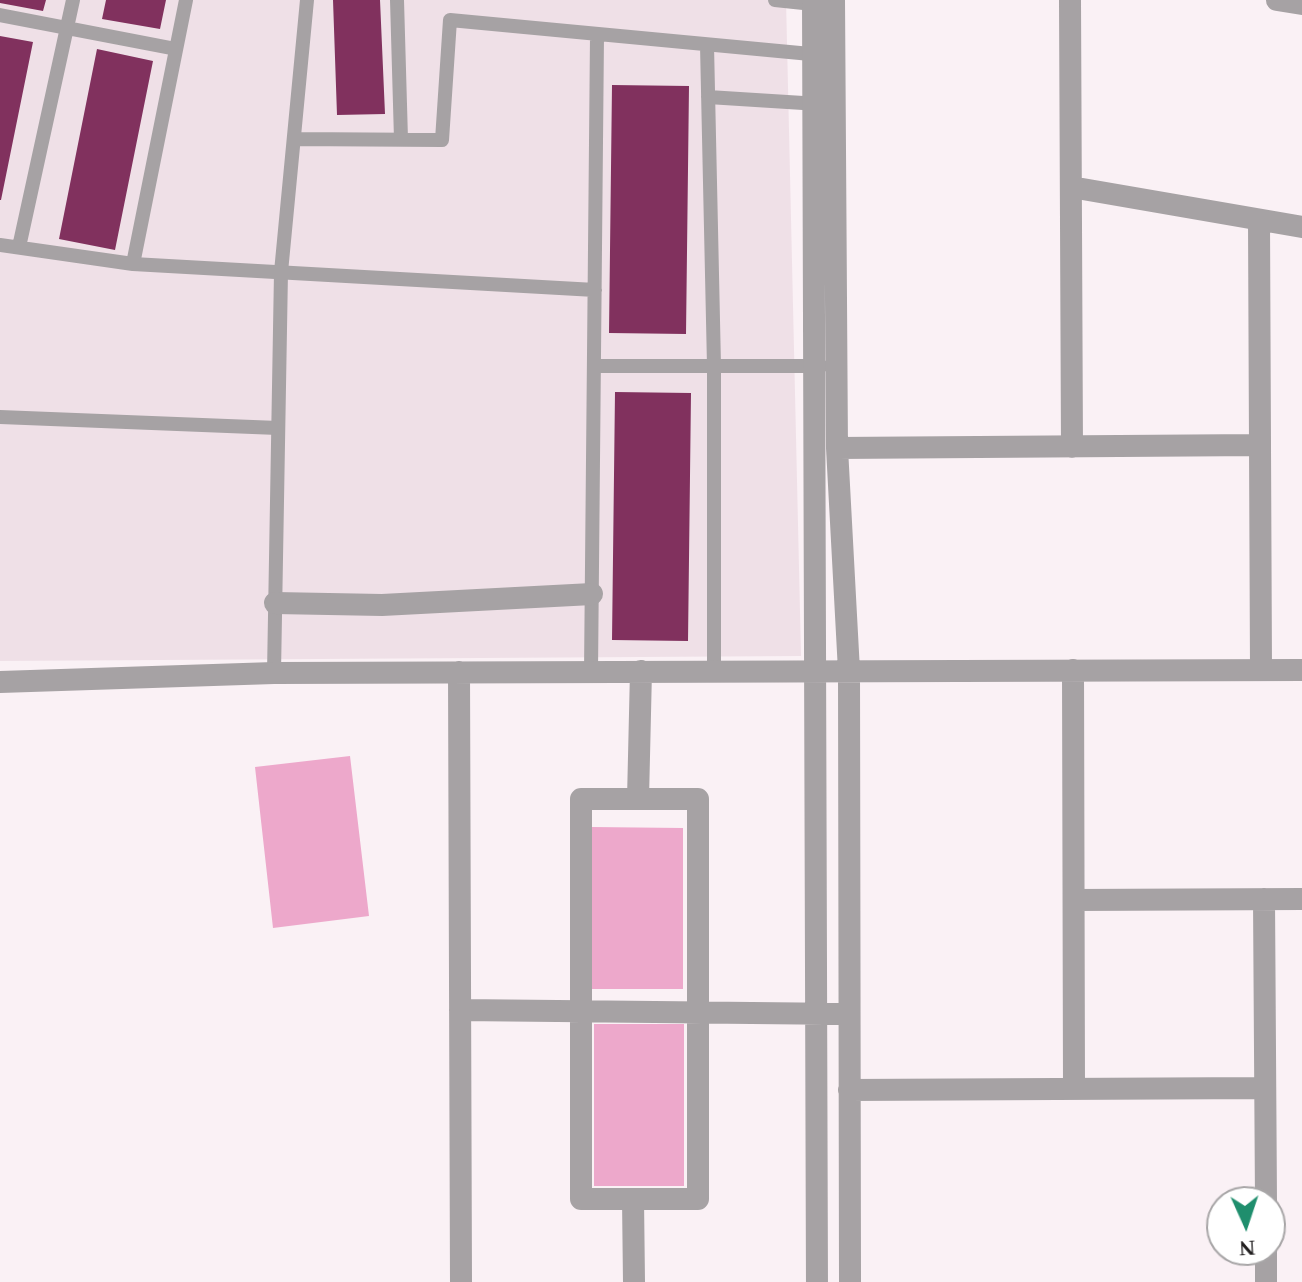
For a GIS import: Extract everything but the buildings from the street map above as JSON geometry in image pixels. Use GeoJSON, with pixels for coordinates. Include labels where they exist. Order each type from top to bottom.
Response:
{"type":"FeatureCollection","features":[{"type":"Feature","properties":{"kind":"street"},"geometry":{"type":"LineString","coordinates":[[1070,0],[1072,447]]}},
{"type":"Feature","properties":{"kind":"street"},"geometry":{"type":"LineString","coordinates":[[1277,0],[1302,4]]}},
{"type":"Feature","properties":{"kind":"street"},"geometry":{"type":"LineString","coordinates":[[817,1282],[814,366],[823,105],[820,1]]}},
{"type":"Feature","properties":{"kind":"street"},"geometry":{"type":"LineString","coordinates":[[823,105],[849,671],[850,1282]]}},
{"type":"Feature","properties":{"kind":"street"},"geometry":{"type":"LineString","coordinates":[[1071,187],[1259,222],[1302,227]]}},
{"type":"Feature","properties":{"kind":"street"},"geometry":{"type":"LineString","coordinates":[[1259,222],[1261,669]]}},
{"type":"Feature","properties":{"kind":"street"},"geometry":{"type":"LineString","coordinates":[[837,448],[1260,445]]}},
{"type":"Feature","properties":{"kind":"street"},"geometry":{"type":"LineString","coordinates":[[275,603],[382,605],[592,594]]}},
{"type":"Feature","properties":{"kind":"street"},"geometry":{"type":"LineString","coordinates":[[1073,670],[1074,1089]]}},
{"type":"Feature","properties":{"kind":"street"},"geometry":{"type":"LineString","coordinates":[[0,682],[274,673],[1302,670]]}},
{"type":"Feature","properties":{"kind":"street"},"geometry":{"type":"LineString","coordinates":[[638,799],[641,671]]}},
{"type":"Feature","properties":{"kind":"street"},"geometry":{"type":"LineString","coordinates":[[459,672],[461,1282]]}},
{"type":"Feature","properties":{"kind":"street"},"geometry":{"type":"LineString","coordinates":[[581,799],[698,799],[698,1199],[581,1199],[581,1012],[581,799]]}},
{"type":"Feature","properties":{"kind":"street"},"geometry":{"type":"LineString","coordinates":[[1264,899],[1266,1186]]}},
{"type":"Feature","properties":{"kind":"street"},"geometry":{"type":"LineString","coordinates":[[1074,900],[1302,899]]}},
{"type":"Feature","properties":{"kind":"street"},"geometry":{"type":"LineString","coordinates":[[460,1010],[849,1014]]}},
{"type":"Feature","properties":{"kind":"street"},"geometry":{"type":"LineString","coordinates":[[849,1090],[1265,1088]]}},
{"type":"Feature","properties":{"kind":"street"},"geometry":{"type":"LineString","coordinates":[[633,1199],[634,1282]]}},
{"type":"Feature","properties":{"kind":"lane"},"geometry":{"type":"LineString","coordinates":[[19,247],[73,0]]}},
{"type":"Feature","properties":{"kind":"lane"},"geometry":{"type":"LineString","coordinates":[[133,264],[186,0]]}},
{"type":"Feature","properties":{"kind":"lane"},"geometry":{"type":"LineString","coordinates":[[274,673],[281,272],[307,0]]}},
{"type":"Feature","properties":{"kind":"lane"},"geometry":{"type":"LineString","coordinates":[[397,0],[401,139]]}},
{"type":"Feature","properties":{"kind":"lane"},"geometry":{"type":"LineString","coordinates":[[775,0],[820,1]]}},
{"type":"Feature","properties":{"kind":"lane"},"geometry":{"type":"LineString","coordinates":[[0,15],[176,49]]}},
{"type":"Feature","properties":{"kind":"lane"},"geometry":{"type":"LineString","coordinates":[[294,139],[442,140],[450,20],[823,55]]}},
{"type":"Feature","properties":{"kind":"lane"},"geometry":{"type":"LineString","coordinates":[[591,672],[597,36]]}},
{"type":"Feature","properties":{"kind":"lane"},"geometry":{"type":"LineString","coordinates":[[707,45],[714,366],[714,671]]}},
{"type":"Feature","properties":{"kind":"lane"},"geometry":{"type":"LineString","coordinates":[[708,97],[823,105]]}},
{"type":"Feature","properties":{"kind":"lane"},"geometry":{"type":"LineString","coordinates":[[0,245],[133,264],[595,290]]}},
{"type":"Feature","properties":{"kind":"lane"},"geometry":{"type":"LineString","coordinates":[[594,366],[837,367]]}},
{"type":"Feature","properties":{"kind":"lane"},"geometry":{"type":"LineString","coordinates":[[0,417],[278,428]]}},
{"type":"Feature","properties":{"kind":"shaded area"},"geometry":{"type":"Polygon","coordinates":[[[0,0],[786,0],[801,656],[0,661],[0,0]]]}},
{"type":"Feature","properties":{"kind":"shaded area"},"geometry":{"type":"Polygon","coordinates":[[[350,756],[369,916],[273,928],[255,767],[350,756]]]}},
{"type":"Feature","properties":{"kind":"shaded area"},"geometry":{"type":"Polygon","coordinates":[[[592,827],[683,828],[683,989],[592,989],[592,827]]]}},
{"type":"Feature","properties":{"kind":"shaded area"},"geometry":{"type":"Polygon","coordinates":[[[594,1024],[684,1024],[684,1186],[594,1186],[594,1024]]]}}]}
